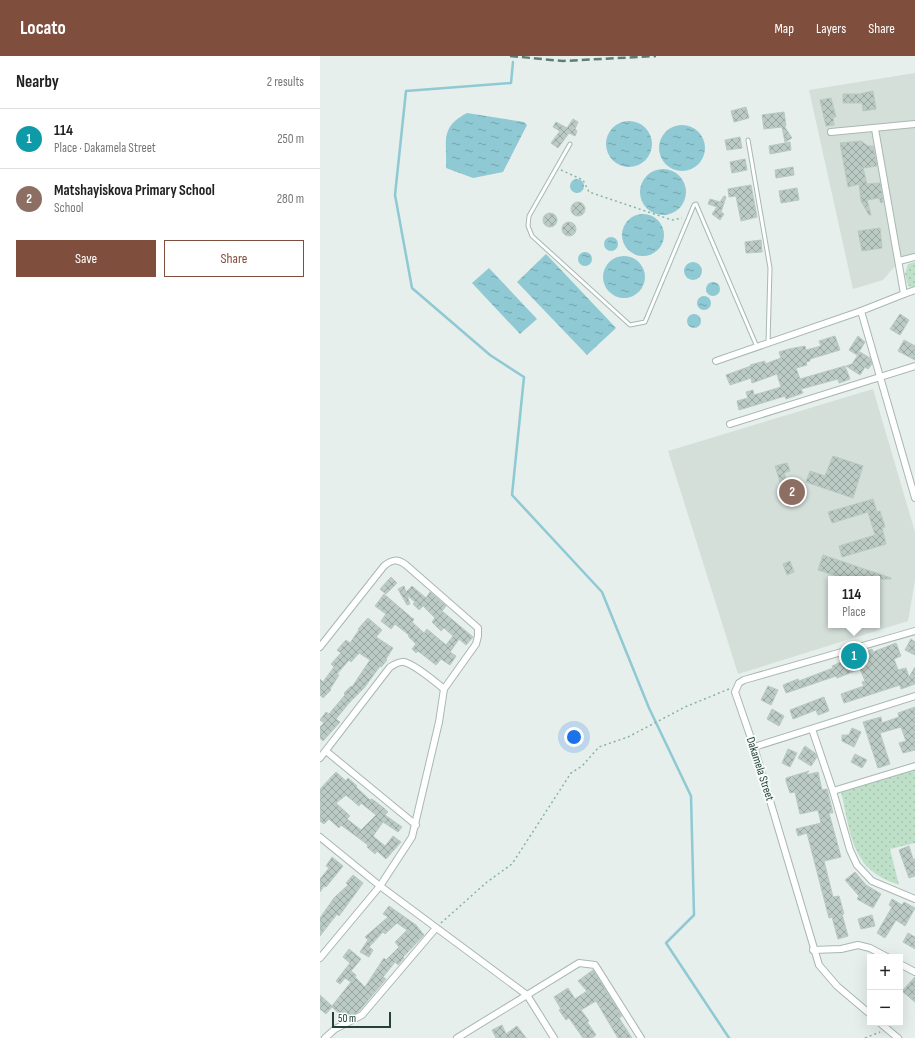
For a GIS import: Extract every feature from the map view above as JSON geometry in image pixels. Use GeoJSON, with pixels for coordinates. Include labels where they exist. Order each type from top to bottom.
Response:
{"type":"FeatureCollection","features":[{"type":"Feature","properties":{"kind":"street"},"geometry":{"type":"LineString","coordinates":[[831,132],[915,124]]}},
{"type":"Feature","properties":{"kind":"street"},"geometry":{"type":"LineString","coordinates":[[875,129],[904,294]]}},
{"type":"Feature","properties":{"kind":"street"},"geometry":{"type":"LineString","coordinates":[[899,261],[915,257]]}},
{"type":"Feature","properties":{"kind":"street"},"geometry":{"type":"LineString","coordinates":[[716,361],[861,311],[915,290]]}},
{"type":"Feature","properties":{"kind":"street"},"geometry":{"type":"LineString","coordinates":[[861,311],[915,498]]}},
{"type":"Feature","properties":{"kind":"street"},"geometry":{"type":"LineString","coordinates":[[730,424],[915,366]]}},
{"type":"Feature","properties":{"kind":"street"},"geometry":{"type":"LineString","coordinates":[[320,647],[384,566],[389,562],[400,561],[478,628],[476,644],[444,689],[439,722],[412,837],[380,886],[320,958]]}},
{"type":"Feature","properties":{"kind":"street"},"geometry":{"type":"LineString","coordinates":[[739,683],[915,631]]}},
{"type":"Feature","properties":{"kind":"street"},"geometry":{"type":"LineString","coordinates":[[320,758],[390,667],[397,663],[403,661],[444,689]]}},
{"type":"Feature","properties":{"kind":"street","name":"Dakamela Street"},"geometry":{"type":"LineString","coordinates":[[739,683],[735,692],[736,698],[754,747],[807,922],[813,950],[819,965],[826,975],[867,1011]]}},
{"type":"Feature","properties":{"kind":"street"},"geometry":{"type":"LineString","coordinates":[[754,747],[915,696]]}},
{"type":"Feature","properties":{"kind":"street"},"geometry":{"type":"LineString","coordinates":[[812,729],[833,791],[850,850],[857,865],[872,881],[915,899]]}},
{"type":"Feature","properties":{"kind":"street"},"geometry":{"type":"LineString","coordinates":[[326,752],[416,825]]}},
{"type":"Feature","properties":{"kind":"street"},"geometry":{"type":"LineString","coordinates":[[833,791],[915,766]]}},
{"type":"Feature","properties":{"kind":"street"},"geometry":{"type":"LineString","coordinates":[[320,847],[322,839],[380,886],[527,995],[554,1038]]}},
{"type":"Feature","properties":{"kind":"street"},"geometry":{"type":"LineString","coordinates":[[325,1038],[335,1029],[362,1015],[436,928]]}},
{"type":"Feature","properties":{"kind":"street"},"geometry":{"type":"LineString","coordinates":[[813,950],[840,949],[858,945],[870,948],[881,954]]}},
{"type":"Feature","properties":{"kind":"street"},"geometry":{"type":"LineString","coordinates":[[457,1038],[579,962],[595,965],[641,1038]]}},
{"type":"Feature","properties":{"kind":"street"},"geometry":{"type":"LineString","coordinates":[[903,966],[915,972]]}},
{"type":"Feature","properties":{"kind":"street"},"geometry":{"type":"LineString","coordinates":[[883,1026],[898,1038]]}},
{"type":"Feature","properties":{"kind":"lane"},"geometry":{"type":"LineString","coordinates":[[748,140],[770,268],[768,343]]}},
{"type":"Feature","properties":{"kind":"lane"},"geometry":{"type":"LineString","coordinates":[[570,144],[529,216],[528,226],[532,236],[630,325],[645,322],[694,205],[696,204],[757,347]]}},
{"type":"Feature","properties":{"kind":"path"},"geometry":{"type":"LineString","coordinates":[[556,168],[583,180],[589,192],[672,220],[685,218]]}},
{"type":"Feature","properties":{"kind":"path"},"geometry":{"type":"LineString","coordinates":[[436,928],[487,882],[512,864],[571,773],[582,766],[599,746],[628,737],[685,707],[725,692],[739,683]]}},
{"type":"Feature","properties":{"kind":"path"},"geometry":{"type":"LineString","coordinates":[[865,1038],[888,1030]]}},
{"type":"Feature","properties":{"kind":"shaded area"},"geometry":{"type":"Polygon","coordinates":[[[915,73],[915,256],[900,260],[883,280],[853,289],[809,90],[915,73]]]}},
{"type":"Feature","properties":{"kind":"shaded area"},"geometry":{"type":"Polygon","coordinates":[[[873,389],[915,532],[915,580],[908,621],[738,674],[668,451],[873,389]]]}},
{"type":"Feature","properties":{"kind":"green space"},"geometry":{"type":"Polygon","coordinates":[[[915,262],[915,287],[908,286],[905,274],[908,264],[915,262]]]}},
{"type":"Feature","properties":{"kind":"green space"},"geometry":{"type":"Polygon","coordinates":[[[915,769],[915,843],[890,849],[899,885],[876,874],[867,867],[861,858],[851,837],[841,792],[915,769]]]}},
{"type":"Feature","properties":{"kind":"water"},"geometry":{"type":"Polygon","coordinates":[[[467,113],[524,122],[527,125],[503,172],[473,178],[446,168],[446,142],[449,129],[458,118],[467,113]]]}},
{"type":"Feature","properties":{"kind":"water"},"geometry":{"type":"Polygon","coordinates":[[[629,121],[642,125],[648,131],[652,144],[648,157],[642,163],[629,167],[616,163],[610,157],[606,144],[610,131],[616,125],[629,121]]]}},
{"type":"Feature","properties":{"kind":"water"},"geometry":{"type":"Polygon","coordinates":[[[682,125],[695,129],[701,135],[705,148],[701,161],[695,167],[682,171],[669,167],[663,161],[659,148],[663,135],[669,129],[682,125]]]}},
{"type":"Feature","properties":{"kind":"water"},"geometry":{"type":"Polygon","coordinates":[[[663,169],[676,173],[682,179],[686,192],[682,205],[676,211],[663,215],[650,211],[644,205],[640,192],[644,179],[650,173],[663,169]]]}},
{"type":"Feature","properties":{"kind":"water"},"geometry":{"type":"Polygon","coordinates":[[[574,179],[580,179],[584,183],[584,189],[580,193],[574,193],[570,189],[570,183],[574,179]]]}},
{"type":"Feature","properties":{"kind":"water"},"geometry":{"type":"Polygon","coordinates":[[[639,214],[647,214],[655,217],[661,223],[664,235],[661,247],[655,253],[647,256],[639,256],[631,253],[625,247],[622,239],[622,231],[625,223],[631,217],[639,214]]]}},
{"type":"Feature","properties":{"kind":"water"},"geometry":{"type":"Polygon","coordinates":[[[608,237],[614,237],[618,241],[618,247],[614,251],[608,251],[604,247],[604,241],[608,237]]]}},
{"type":"Feature","properties":{"kind":"water"},"geometry":{"type":"Polygon","coordinates":[[[582,252],[588,252],[592,256],[592,262],[588,266],[582,266],[578,262],[578,256],[582,252]]]}},
{"type":"Feature","properties":{"kind":"water"},"geometry":{"type":"Polygon","coordinates":[[[546,254],[616,328],[587,355],[517,282],[546,254]]]}},
{"type":"Feature","properties":{"kind":"water"},"geometry":{"type":"Polygon","coordinates":[[[620,256],[628,256],[636,259],[642,265],[645,277],[642,289],[636,295],[628,298],[620,298],[612,295],[606,289],[603,281],[603,273],[606,265],[612,259],[620,256]]]}},
{"type":"Feature","properties":{"kind":"water"},"geometry":{"type":"Polygon","coordinates":[[[693,262],[699,265],[702,271],[699,277],[693,280],[687,277],[684,271],[687,265],[693,262]]]}},
{"type":"Feature","properties":{"kind":"water"},"geometry":{"type":"Polygon","coordinates":[[[489,268],[537,319],[520,334],[472,283],[489,268]]]}},
{"type":"Feature","properties":{"kind":"water"},"geometry":{"type":"Polygon","coordinates":[[[710,282],[716,282],[720,286],[720,292],[716,296],[710,296],[706,292],[706,286],[710,282]]]}},
{"type":"Feature","properties":{"kind":"water"},"geometry":{"type":"Polygon","coordinates":[[[701,296],[707,296],[711,300],[711,306],[707,310],[701,310],[697,306],[697,300],[701,296]]]}},
{"type":"Feature","properties":{"kind":"water"},"geometry":{"type":"Polygon","coordinates":[[[691,314],[697,314],[701,318],[701,324],[697,328],[691,328],[687,324],[687,318],[691,314]]]}},
{"type":"Feature","properties":{"kind":"building"},"geometry":{"type":"Polygon","coordinates":[[[873,91],[876,109],[863,111],[862,103],[843,103],[843,94],[859,94],[873,91]]]}},
{"type":"Feature","properties":{"kind":"building"},"geometry":{"type":"Polygon","coordinates":[[[831,98],[836,117],[833,117],[834,125],[826,126],[820,100],[831,98]]]}},
{"type":"Feature","properties":{"kind":"building"},"geometry":{"type":"Polygon","coordinates":[[[746,107],[749,118],[734,122],[731,111],[746,107]]]}},
{"type":"Feature","properties":{"kind":"building"},"geometry":{"type":"Polygon","coordinates":[[[784,112],[786,126],[784,126],[792,138],[785,142],[782,127],[764,129],[762,115],[784,112]]]}},
{"type":"Feature","properties":{"kind":"building"},"geometry":{"type":"Polygon","coordinates":[[[573,119],[578,122],[575,129],[577,131],[575,136],[569,133],[558,148],[551,143],[560,131],[553,127],[556,122],[567,128],[573,119]]]}},
{"type":"Feature","properties":{"kind":"building"},"geometry":{"type":"Polygon","coordinates":[[[740,137],[742,148],[727,150],[725,140],[740,137]]]}},
{"type":"Feature","properties":{"kind":"building"},"geometry":{"type":"Polygon","coordinates":[[[861,141],[868,146],[873,146],[877,166],[863,168],[867,184],[880,183],[883,202],[881,203],[879,198],[867,200],[871,215],[869,215],[861,201],[859,184],[848,187],[840,143],[861,141]]]}},
{"type":"Feature","properties":{"kind":"building"},"geometry":{"type":"Polygon","coordinates":[[[790,142],[791,150],[770,154],[769,146],[790,142]]]}},
{"type":"Feature","properties":{"kind":"building"},"geometry":{"type":"Polygon","coordinates":[[[745,159],[747,170],[732,173],[730,162],[745,159]]]}},
{"type":"Feature","properties":{"kind":"building"},"geometry":{"type":"Polygon","coordinates":[[[793,167],[794,175],[776,178],[775,170],[793,167]]]}},
{"type":"Feature","properties":{"kind":"building"},"geometry":{"type":"Polygon","coordinates":[[[751,185],[757,217],[741,221],[736,196],[729,197],[728,189],[751,185]]]}},
{"type":"Feature","properties":{"kind":"building"},"geometry":{"type":"Polygon","coordinates":[[[797,188],[799,200],[781,203],[779,191],[797,188]]]}},
{"type":"Feature","properties":{"kind":"building"},"geometry":{"type":"Polygon","coordinates":[[[724,196],[726,197],[721,212],[724,214],[720,220],[712,214],[717,207],[708,204],[710,199],[720,202],[724,196]]]}},
{"type":"Feature","properties":{"kind":"building"},"geometry":{"type":"Polygon","coordinates":[[[575,202],[581,202],[585,206],[585,212],[581,216],[575,216],[571,212],[571,206],[575,202]]]}},
{"type":"Feature","properties":{"kind":"building"},"geometry":{"type":"Polygon","coordinates":[[[547,213],[553,213],[557,217],[557,223],[553,227],[547,227],[543,223],[543,217],[547,213]]]}},
{"type":"Feature","properties":{"kind":"building"},"geometry":{"type":"Polygon","coordinates":[[[566,222],[572,222],[576,226],[576,232],[572,236],[566,236],[562,232],[562,226],[566,222]]]}},
{"type":"Feature","properties":{"kind":"building"},"geometry":{"type":"Polygon","coordinates":[[[880,228],[882,248],[862,251],[858,231],[880,228]]]}},
{"type":"Feature","properties":{"kind":"building"},"geometry":{"type":"Polygon","coordinates":[[[761,240],[762,252],[746,253],[745,242],[761,240]]]}},
{"type":"Feature","properties":{"kind":"building"},"geometry":{"type":"Polygon","coordinates":[[[900,314],[909,320],[900,335],[890,329],[900,314]]]}},
{"type":"Feature","properties":{"kind":"building"},"geometry":{"type":"Polygon","coordinates":[[[835,336],[840,350],[810,359],[810,361],[806,362],[807,365],[796,368],[800,379],[845,366],[850,379],[839,383],[838,379],[801,389],[803,393],[786,399],[785,396],[739,410],[737,401],[748,398],[746,392],[753,390],[754,395],[781,387],[777,374],[752,383],[751,378],[730,385],[726,375],[751,366],[750,365],[765,361],[765,364],[781,358],[779,352],[805,346],[806,350],[821,346],[819,341],[835,336]]]}},
{"type":"Feature","properties":{"kind":"building"},"geometry":{"type":"Polygon","coordinates":[[[858,336],[865,342],[857,355],[849,350],[858,336]]]}},
{"type":"Feature","properties":{"kind":"building"},"geometry":{"type":"Polygon","coordinates":[[[904,340],[915,346],[915,360],[898,351],[904,340]]]}},
{"type":"Feature","properties":{"kind":"building"},"geometry":{"type":"Polygon","coordinates":[[[860,352],[870,358],[872,364],[868,369],[865,367],[860,375],[846,366],[852,364],[860,352]]]}},
{"type":"Feature","properties":{"kind":"building"},"geometry":{"type":"Polygon","coordinates":[[[833,456],[863,466],[853,498],[806,482],[810,471],[825,476],[833,456]]]}},
{"type":"Feature","properties":{"kind":"building"},"geometry":{"type":"Polygon","coordinates":[[[787,463],[790,471],[784,473],[795,505],[788,507],[775,466],[787,463]]]}},
{"type":"Feature","properties":{"kind":"building"},"geometry":{"type":"Polygon","coordinates":[[[873,499],[877,512],[880,511],[885,527],[882,528],[886,544],[842,557],[839,546],[875,535],[868,512],[832,523],[828,512],[873,499]]]}},
{"type":"Feature","properties":{"kind":"building"},"geometry":{"type":"Polygon","coordinates":[[[823,555],[891,579],[880,579],[880,576],[837,576],[818,570],[823,555]]]}},
{"type":"Feature","properties":{"kind":"building"},"geometry":{"type":"Polygon","coordinates":[[[790,561],[794,572],[787,575],[783,564],[790,561]]]}},
{"type":"Feature","properties":{"kind":"building"},"geometry":{"type":"Polygon","coordinates":[[[391,577],[397,583],[386,594],[380,589],[391,577]]]}},
{"type":"Feature","properties":{"kind":"building"},"geometry":{"type":"Polygon","coordinates":[[[404,586],[406,592],[412,586],[426,598],[430,592],[446,606],[442,611],[473,637],[466,645],[459,639],[450,652],[456,656],[450,665],[441,659],[436,665],[418,651],[416,653],[412,649],[416,644],[408,636],[409,635],[395,624],[391,629],[381,621],[386,614],[375,606],[384,594],[414,619],[412,622],[424,633],[427,629],[446,645],[453,636],[444,628],[441,631],[432,622],[435,618],[423,606],[419,610],[413,604],[415,602],[407,595],[410,604],[407,605],[398,589],[404,586]]]}},
{"type":"Feature","properties":{"kind":"building"},"geometry":{"type":"Polygon","coordinates":[[[368,618],[382,630],[376,637],[393,648],[386,659],[387,660],[381,667],[380,666],[364,688],[336,719],[340,722],[323,741],[320,738],[320,727],[324,723],[320,720],[326,712],[329,714],[345,695],[344,693],[351,686],[352,687],[370,660],[359,653],[351,662],[349,660],[337,674],[339,675],[330,689],[331,690],[323,698],[320,695],[320,679],[323,682],[334,667],[331,664],[341,653],[337,650],[346,640],[350,643],[359,630],[358,629],[368,618]]]}},
{"type":"Feature","properties":{"kind":"building"},"geometry":{"type":"Polygon","coordinates":[[[911,639],[915,642],[915,655],[905,650],[911,639]]]}},
{"type":"Feature","properties":{"kind":"building"},"geometry":{"type":"Polygon","coordinates":[[[896,643],[901,656],[894,659],[898,670],[906,668],[909,677],[915,667],[915,684],[901,689],[900,685],[844,703],[841,694],[864,686],[862,682],[865,681],[860,669],[837,678],[836,676],[786,693],[783,685],[798,679],[799,681],[833,668],[832,666],[846,660],[848,665],[865,657],[863,653],[872,649],[873,652],[896,643]]]}},
{"type":"Feature","properties":{"kind":"building"},"geometry":{"type":"Polygon","coordinates":[[[768,686],[778,690],[771,705],[761,700],[768,686]]]}},
{"type":"Feature","properties":{"kind":"building"},"geometry":{"type":"Polygon","coordinates":[[[824,697],[829,711],[818,715],[816,710],[793,719],[790,710],[824,697]]]}},
{"type":"Feature","properties":{"kind":"building"},"geometry":{"type":"Polygon","coordinates":[[[915,707],[915,750],[903,753],[899,743],[906,741],[901,727],[880,733],[890,764],[878,768],[863,722],[881,717],[882,723],[899,717],[898,713],[915,707]]]}},
{"type":"Feature","properties":{"kind":"building"},"geometry":{"type":"Polygon","coordinates":[[[772,709],[784,716],[779,726],[767,719],[772,709]]]}},
{"type":"Feature","properties":{"kind":"building"},"geometry":{"type":"Polygon","coordinates":[[[852,728],[861,732],[854,747],[842,741],[842,735],[849,735],[852,728]]]}},
{"type":"Feature","properties":{"kind":"building"},"geometry":{"type":"Polygon","coordinates":[[[805,746],[815,753],[817,757],[811,766],[798,758],[805,746]]]}},
{"type":"Feature","properties":{"kind":"building"},"geometry":{"type":"Polygon","coordinates":[[[788,749],[797,753],[790,767],[782,763],[788,749]]]}},
{"type":"Feature","properties":{"kind":"building"},"geometry":{"type":"Polygon","coordinates":[[[855,754],[867,760],[862,768],[851,762],[855,754]]]}},
{"type":"Feature","properties":{"kind":"building"},"geometry":{"type":"Polygon","coordinates":[[[809,771],[806,775],[818,772],[822,790],[827,789],[833,813],[829,813],[841,857],[824,861],[833,897],[839,896],[848,936],[838,939],[832,917],[829,918],[807,833],[798,836],[796,829],[821,823],[818,810],[800,814],[795,792],[790,793],[786,781],[786,778],[809,771]]]}},
{"type":"Feature","properties":{"kind":"building"},"geometry":{"type":"Polygon","coordinates":[[[336,772],[346,781],[348,778],[370,800],[372,799],[385,809],[388,812],[385,815],[402,827],[398,832],[383,822],[373,836],[385,846],[393,836],[401,842],[386,859],[377,851],[375,854],[367,847],[368,845],[341,825],[339,828],[329,819],[324,824],[320,821],[320,789],[336,772]],[[346,795],[336,803],[350,816],[347,819],[361,830],[376,815],[361,803],[359,806],[346,795]]]}},
{"type":"Feature","properties":{"kind":"building"},"geometry":{"type":"Polygon","coordinates":[[[909,846],[913,859],[915,859],[915,876],[909,878],[899,850],[909,846]]]}},
{"type":"Feature","properties":{"kind":"building"},"geometry":{"type":"Polygon","coordinates":[[[332,857],[343,866],[320,892],[320,879],[329,868],[326,866],[332,857]]]}},
{"type":"Feature","properties":{"kind":"building"},"geometry":{"type":"Polygon","coordinates":[[[855,872],[866,885],[881,894],[873,908],[857,899],[859,896],[845,880],[855,872]]]}},
{"type":"Feature","properties":{"kind":"building"},"geometry":{"type":"Polygon","coordinates":[[[353,875],[363,883],[339,916],[337,914],[320,936],[320,918],[334,898],[348,885],[346,883],[353,875]]]}},
{"type":"Feature","properties":{"kind":"building"},"geometry":{"type":"Polygon","coordinates":[[[892,899],[902,905],[904,902],[915,908],[905,926],[896,920],[885,938],[877,933],[892,907],[889,905],[892,899]]]}},
{"type":"Feature","properties":{"kind":"building"},"geometry":{"type":"Polygon","coordinates":[[[389,906],[416,925],[424,935],[403,957],[404,958],[398,965],[395,962],[383,977],[386,979],[358,1012],[351,1016],[348,1014],[344,1018],[332,1007],[326,1014],[320,1009],[320,995],[332,1006],[351,982],[345,978],[340,984],[336,981],[350,963],[343,957],[349,949],[361,959],[351,971],[365,987],[384,958],[386,960],[399,947],[395,942],[407,930],[397,923],[385,934],[383,932],[369,947],[373,950],[369,957],[360,952],[368,940],[365,937],[388,917],[383,914],[389,906]]]}},
{"type":"Feature","properties":{"kind":"building"},"geometry":{"type":"Polygon","coordinates":[[[872,915],[875,926],[861,929],[858,919],[872,915]]]}},
{"type":"Feature","properties":{"kind":"building"},"geometry":{"type":"Polygon","coordinates":[[[908,933],[915,937],[915,949],[903,942],[908,933]]]}},
{"type":"Feature","properties":{"kind":"building"},"geometry":{"type":"Polygon","coordinates":[[[593,970],[622,1016],[619,1018],[632,1038],[618,1038],[596,1001],[581,1010],[589,1021],[587,1022],[596,1035],[592,1038],[583,1038],[569,1018],[566,1020],[559,1010],[561,1009],[554,997],[568,988],[575,999],[587,991],[578,981],[593,970]]]}},
{"type":"Feature","properties":{"kind":"building"},"geometry":{"type":"Polygon","coordinates":[[[915,977],[915,1002],[903,992],[903,990],[915,977]]]}},
{"type":"Feature","properties":{"kind":"building"},"geometry":{"type":"Polygon","coordinates":[[[502,1025],[506,1034],[517,1026],[526,1038],[496,1038],[492,1030],[502,1025]]]}},
{"type":"Feature","properties":{"kind":"waterway"},"geometry":{"type":"LineString","coordinates":[[513,62],[511,83],[406,91],[395,195],[412,288],[490,355],[524,377],[512,495],[602,592],[649,708],[691,796],[694,915],[666,943],[729,1038]]}},
{"type":"Feature","properties":{"kind":"railway"},"geometry":{"type":"LineString","coordinates":[[510,56],[563,61],[656,56]]}},
{"type":"Feature","properties":{"kind":"place","name":"Matshayiskova Primary School"},"geometry":{"type":"Point","coordinates":[792,492]}},
{"type":"Feature","properties":{"kind":"place","name":"114"},"geometry":{"type":"Point","coordinates":[854,656]}}]}
